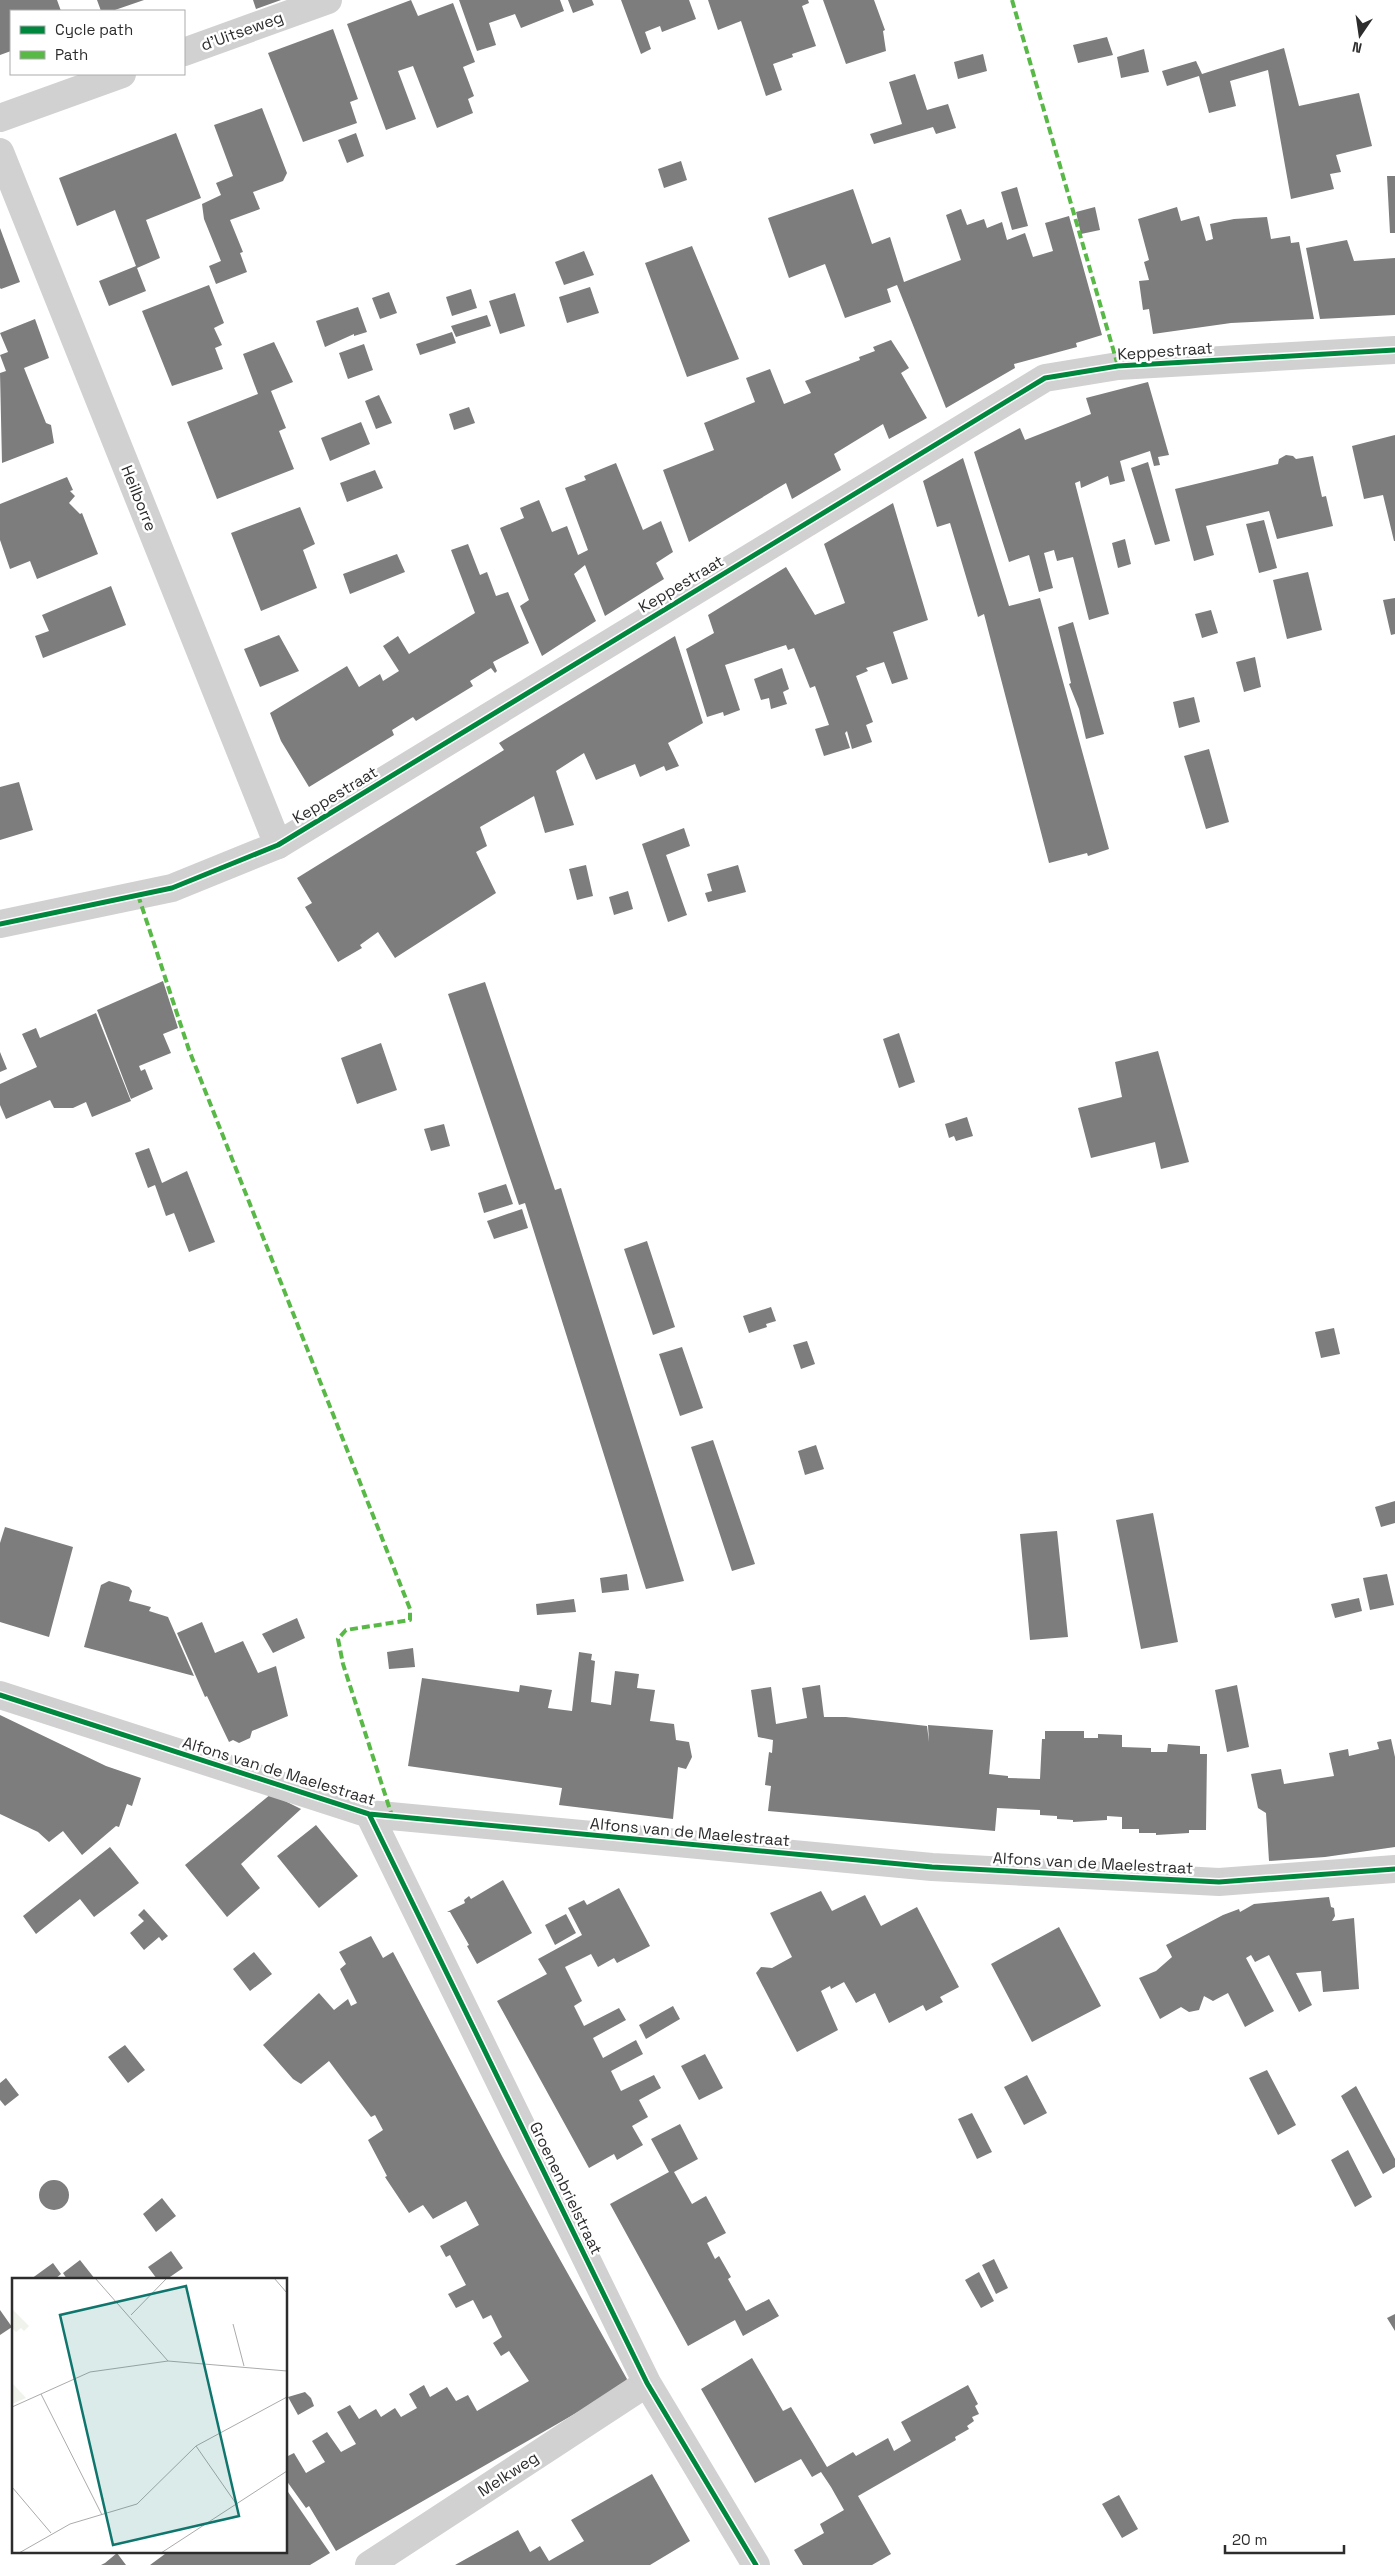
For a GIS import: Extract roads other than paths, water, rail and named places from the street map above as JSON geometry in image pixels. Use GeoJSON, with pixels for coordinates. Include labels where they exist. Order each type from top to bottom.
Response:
{"type":"FeatureCollection","features":[{"type":"Feature","properties":{"kind":"street","name":"d'Uitseweg"},"geometry":{"type":"LineString","coordinates":[[185,52],[328,0]]}},
{"type":"Feature","properties":{"kind":"street"},"geometry":{"type":"LineString","coordinates":[[0,118],[119,75]]}},
{"type":"Feature","properties":{"kind":"street","name":"Heilborre"},"geometry":{"type":"LineString","coordinates":[[0,152],[278,845]]}},
{"type":"Feature","properties":{"kind":"street","name":"Keppestraat"},"geometry":{"type":"LineString","coordinates":[[0,924],[172,888],[278,845],[1046,378],[1118,366],[1395,350]]}},
{"type":"Feature","properties":{"kind":"street","name":"Alfons van de Maelestraat"},"geometry":{"type":"LineString","coordinates":[[0,1695],[369,1814],[932,1867],[1219,1882],[1395,1869]]}},
{"type":"Feature","properties":{"kind":"street","name":"Groenenbrielstraat"},"geometry":{"type":"LineString","coordinates":[[369,1814],[647,2383],[756,2565]]}},
{"type":"Feature","properties":{"kind":"street","name":"Melkweg"},"geometry":{"type":"LineString","coordinates":[[369,2565],[647,2383]]}}]}
